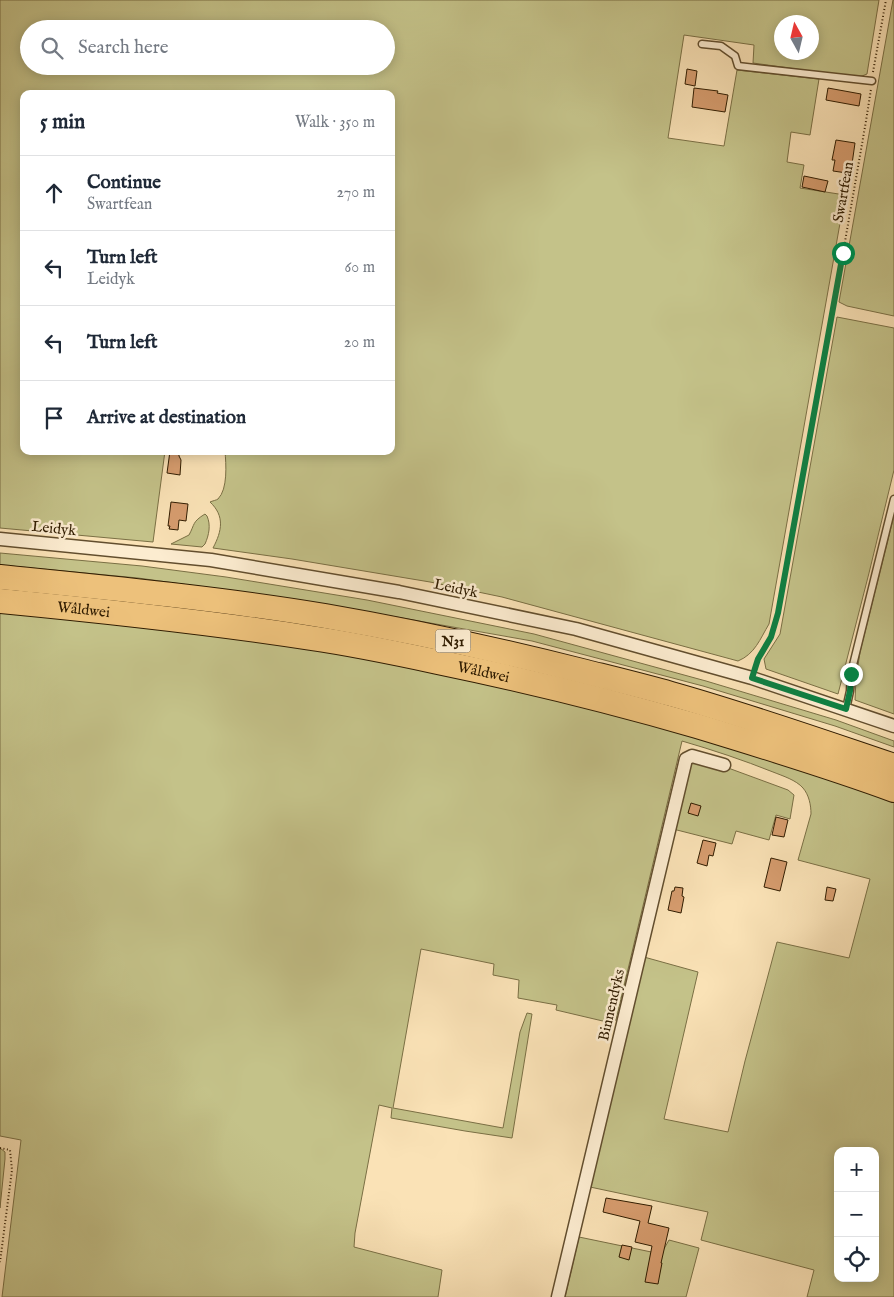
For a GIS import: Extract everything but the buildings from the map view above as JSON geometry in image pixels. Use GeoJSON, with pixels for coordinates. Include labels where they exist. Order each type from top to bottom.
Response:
{"type":"FeatureCollection","features":[{"type":"Feature","properties":{"kind":"highway","name":"Wâldwei"},"geometry":{"type":"LineString","coordinates":[[0,578],[112,588],[227,602],[324,616],[431,636],[531,658],[670,693],[798,733],[894,766]]}},
{"type":"Feature","properties":{"kind":"highway","name":"Wâldwei"},"geometry":{"type":"LineString","coordinates":[[0,601],[195,621],[313,638],[515,678],[592,696],[731,736],[894,790]]}},
{"type":"Feature","properties":{"kind":"street","name":"Leidyk"},"geometry":{"type":"LineString","coordinates":[[0,539],[211,560],[398,592],[576,629],[752,678],[894,726]]}},
{"type":"Feature","properties":{"kind":"street","name":"Binnendyks"},"geometry":{"type":"LineString","coordinates":[[558,1297],[686,759],[692,756],[724,764]]}},
{"type":"Feature","properties":{"kind":"lane"},"geometry":{"type":"LineString","coordinates":[[702,44],[721,46],[735,56],[738,66],[872,82]]}},
{"type":"Feature","properties":{"kind":"lane"},"geometry":{"type":"LineString","coordinates":[[846,709],[851,674],[894,499]]}},
{"type":"Feature","properties":{"kind":"path","name":"Swartfean"},"geometry":{"type":"LineString","coordinates":[[752,678],[758,659],[771,637],[778,613],[847,234],[886,0]]}},
{"type":"Feature","properties":{"kind":"path"},"geometry":{"type":"LineString","coordinates":[[0,1148],[10,1150],[12,1170],[0,1262]]}},
{"type":"Feature","properties":{"kind":"shaded area"},"geometry":{"type":"Polygon","coordinates":[[[0,0],[879,0],[867,74],[862,76],[853,77],[753,63],[754,45],[684,35],[668,138],[724,146],[737,70],[819,79],[810,135],[791,132],[787,162],[804,165],[800,188],[845,195],[769,624],[756,646],[744,658],[738,661],[502,597],[430,582],[213,548],[220,530],[220,518],[215,507],[210,502],[218,499],[223,489],[226,476],[225,455],[395,455],[395,90],[20,90],[20,455],[164,455],[153,542],[0,528],[0,0]]]}},
{"type":"Feature","properties":{"kind":"shaded area"},"geometry":{"type":"Polygon","coordinates":[[[893,0],[894,316],[847,306],[839,302],[893,0]]]}},
{"type":"Feature","properties":{"kind":"shaded area"},"geometry":{"type":"Polygon","coordinates":[[[837,317],[894,328],[894,470],[838,694],[766,669],[764,659],[780,634],[837,317]]]}},
{"type":"Feature","properties":{"kind":"shaded area"},"geometry":{"type":"Polygon","coordinates":[[[205,514],[209,523],[209,530],[208,537],[202,547],[171,544],[189,535],[196,521],[205,514]]]}},
{"type":"Feature","properties":{"kind":"shaded area"},"geometry":{"type":"Polygon","coordinates":[[[894,515],[894,714],[855,700],[860,652],[894,515]]]}},
{"type":"Feature","properties":{"kind":"shaded area"},"geometry":{"type":"Polygon","coordinates":[[[0,553],[142,566],[226,577],[367,600],[534,634],[706,681],[836,720],[894,741],[894,747],[835,726],[703,686],[532,641],[368,612],[233,591],[138,578],[0,565],[0,553]]]}},
{"type":"Feature","properties":{"kind":"shaded area"},"geometry":{"type":"Polygon","coordinates":[[[0,609],[189,628],[400,662],[684,730],[894,800],[894,1297],[807,1297],[814,1270],[701,1240],[708,1212],[590,1187],[644,957],[698,972],[664,1119],[728,1132],[777,942],[849,958],[870,879],[798,860],[811,814],[807,794],[797,783],[750,763],[682,741],[616,1020],[607,1022],[556,1010],[557,1005],[518,998],[519,980],[493,975],[494,964],[421,949],[393,1108],[503,1128],[520,1032],[527,1013],[532,1014],[512,1138],[391,1118],[392,1108],[379,1105],[354,1247],[442,1270],[438,1297],[2,1297],[21,1140],[0,1136],[0,609]]]}},
{"type":"Feature","properties":{"kind":"shaded area"},"geometry":{"type":"Polygon","coordinates":[[[701,758],[788,790],[794,795],[790,819],[776,815],[769,840],[736,831],[732,844],[673,829],[689,765],[692,761],[701,758]]]}},
{"type":"Feature","properties":{"kind":"shaded area"},"geometry":{"type":"Polygon","coordinates":[[[0,1148],[5,1152],[5,1159],[0,1208],[0,1148]]]}},
{"type":"Feature","properties":{"kind":"shaded area"},"geometry":{"type":"Polygon","coordinates":[[[579,1237],[661,1254],[669,1240],[699,1248],[686,1297],[565,1297],[579,1237]]]}},
{"type":"Feature","properties":{"kind":"route"},"geometry":{"type":"LineString","coordinates":[[843,253],[778,613],[771,637],[758,659],[752,678],[846,709],[851,674]]}}]}
